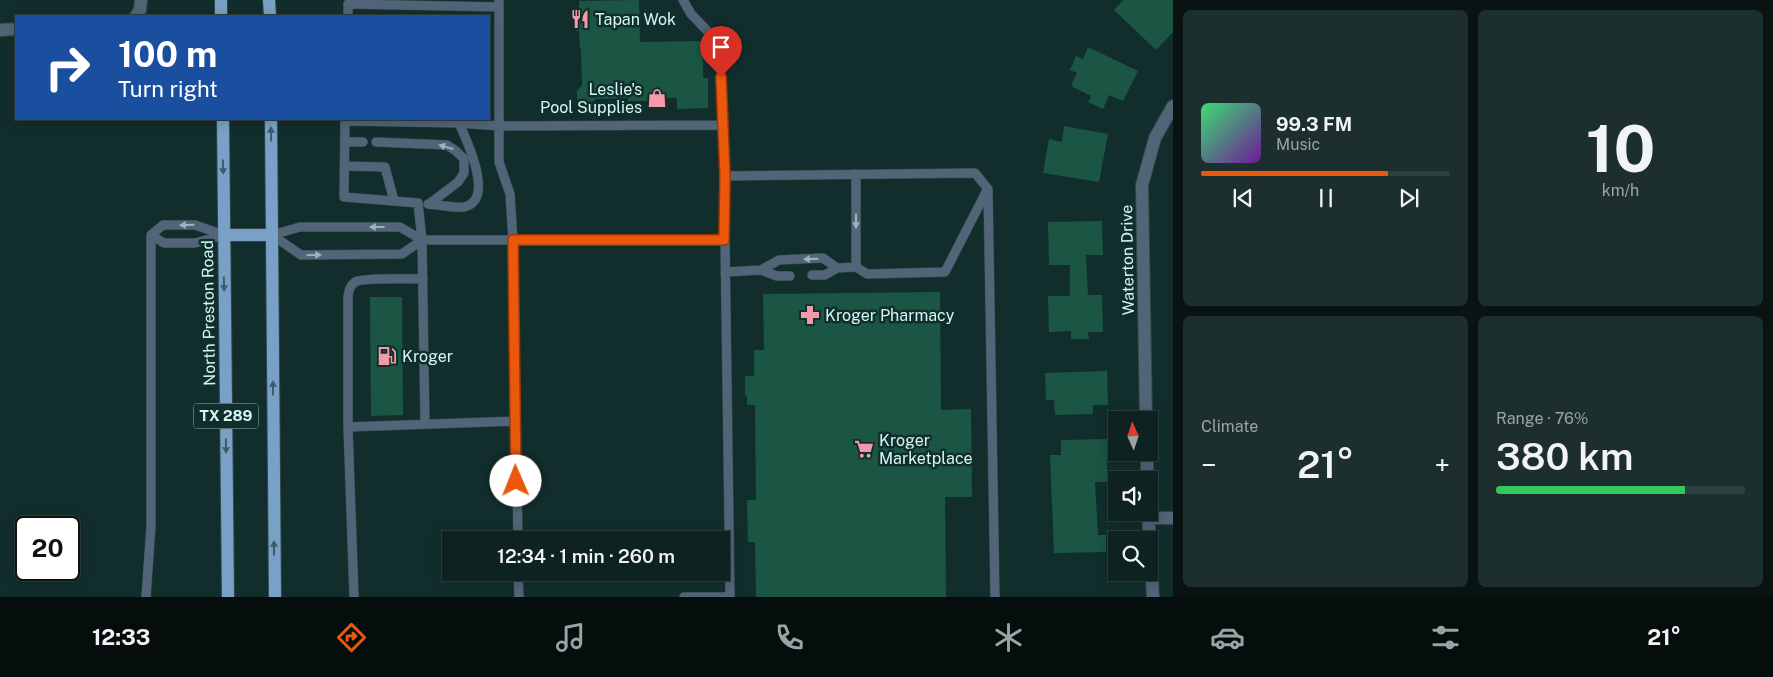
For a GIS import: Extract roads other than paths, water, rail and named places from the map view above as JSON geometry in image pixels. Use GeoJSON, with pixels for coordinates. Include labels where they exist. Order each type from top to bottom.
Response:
{"type":"FeatureCollection","features":[{"type":"Feature","properties":{"kind":"main road"},"geometry":{"type":"LineString","coordinates":[[221,0],[221,15]]}},
{"type":"Feature","properties":{"kind":"main road"},"geometry":{"type":"LineString","coordinates":[[270,0],[270,15]]}},
{"type":"Feature","properties":{"kind":"main road","name":"North Preston Road"},"geometry":{"type":"LineString","coordinates":[[222,120],[228,597]]}},
{"type":"Feature","properties":{"kind":"main road","name":"TX 289"},"geometry":{"type":"LineString","coordinates":[[271,120],[275,597]]}},
{"type":"Feature","properties":{"kind":"main road"},"geometry":{"type":"LineString","coordinates":[[224,235],[272,235]]}},
{"type":"Feature","properties":{"kind":"street"},"geometry":{"type":"LineString","coordinates":[[137,15],[140,10],[141,0]]}},
{"type":"Feature","properties":{"kind":"street"},"geometry":{"type":"LineString","coordinates":[[0,30],[15,29]]}},
{"type":"Feature","properties":{"kind":"street","name":"Waterton Drive"},"geometry":{"type":"LineString","coordinates":[[1146,411],[1142,185],[1155,138],[1173,106]]}},
{"type":"Feature","properties":{"kind":"street"},"geometry":{"type":"LineString","coordinates":[[1158,516],[1173,518]]}},
{"type":"Feature","properties":{"kind":"street"},"geometry":{"type":"LineString","coordinates":[[1148,521],[1152,597]]}},
{"type":"Feature","properties":{"kind":"lane"},"geometry":{"type":"LineString","coordinates":[[683,0],[691,14],[720,44],[725,176],[724,240],[730,597],[684,597]]}},
{"type":"Feature","properties":{"kind":"lane"},"geometry":{"type":"LineString","coordinates":[[348,15],[348,4],[499,4],[499,162],[510,194],[513,240],[518,531]]}},
{"type":"Feature","properties":{"kind":"lane"},"geometry":{"type":"LineString","coordinates":[[459,123],[473,154],[478,174],[478,193],[472,203],[464,207],[344,197],[345,120],[459,123],[499,126],[723,125]]}},
{"type":"Feature","properties":{"kind":"lane"},"geometry":{"type":"LineString","coordinates":[[345,142],[363,142]]}},
{"type":"Feature","properties":{"kind":"lane"},"geometry":{"type":"LineString","coordinates":[[376,142],[447,145],[464,159],[464,173],[458,182],[429,204]]}},
{"type":"Feature","properties":{"kind":"lane"},"geometry":{"type":"LineString","coordinates":[[345,166],[384,167],[394,201]]}},
{"type":"Feature","properties":{"kind":"lane"},"geometry":{"type":"LineString","coordinates":[[725,176],[975,173],[988,189],[995,597]]}},
{"type":"Feature","properties":{"kind":"lane"},"geometry":{"type":"LineString","coordinates":[[856,174],[856,267]]}},
{"type":"Feature","properties":{"kind":"lane"},"geometry":{"type":"LineString","coordinates":[[812,275],[825,275],[837,268],[856,267],[867,274],[945,272],[988,189]]}},
{"type":"Feature","properties":{"kind":"lane"},"geometry":{"type":"LineString","coordinates":[[418,203],[422,240],[426,424]]}},
{"type":"Feature","properties":{"kind":"lane"},"geometry":{"type":"LineString","coordinates":[[151,235],[163,225],[195,225],[224,235]]}},
{"type":"Feature","properties":{"kind":"lane"},"geometry":{"type":"LineString","coordinates":[[272,235],[300,227],[400,227],[422,240],[724,240]]}},
{"type":"Feature","properties":{"kind":"lane"},"geometry":{"type":"LineString","coordinates":[[151,235],[164,243],[196,243],[224,235]]}},
{"type":"Feature","properties":{"kind":"lane"},"geometry":{"type":"LineString","coordinates":[[146,597],[151,526],[151,235]]}},
{"type":"Feature","properties":{"kind":"lane"},"geometry":{"type":"LineString","coordinates":[[272,235],[301,255],[402,254],[422,240]]}},
{"type":"Feature","properties":{"kind":"lane"},"geometry":{"type":"LineString","coordinates":[[761,270],[779,260],[824,258],[837,268]]}},
{"type":"Feature","properties":{"kind":"lane"},"geometry":{"type":"LineString","coordinates":[[725,272],[761,270],[777,276],[790,276]]}},
{"type":"Feature","properties":{"kind":"lane"},"geometry":{"type":"LineString","coordinates":[[354,597],[348,426],[348,296],[350,288],[356,281],[423,279]]}},
{"type":"Feature","properties":{"kind":"lane"},"geometry":{"type":"LineString","coordinates":[[348,426],[515,421]]}},
{"type":"Feature","properties":{"kind":"lane"},"geometry":{"type":"LineString","coordinates":[[518,581],[519,597]]}},
{"type":"Feature","properties":{"kind":"place","name":"Tapan Wok"},"geometry":{"type":"Point","coordinates":[580,19]}},
{"type":"Feature","properties":{"kind":"place","name":"Leslie's Pool Supplies"},"geometry":{"type":"Point","coordinates":[657,98]}},
{"type":"Feature","properties":{"kind":"place","name":"Kroger Pharmacy"},"geometry":{"type":"Point","coordinates":[810,315]}},
{"type":"Feature","properties":{"kind":"place","name":"Kroger"},"geometry":{"type":"Point","coordinates":[387,356]}},
{"type":"Feature","properties":{"kind":"place","name":"Kroger Marketplace"},"geometry":{"type":"Point","coordinates":[864,449]}}]}
